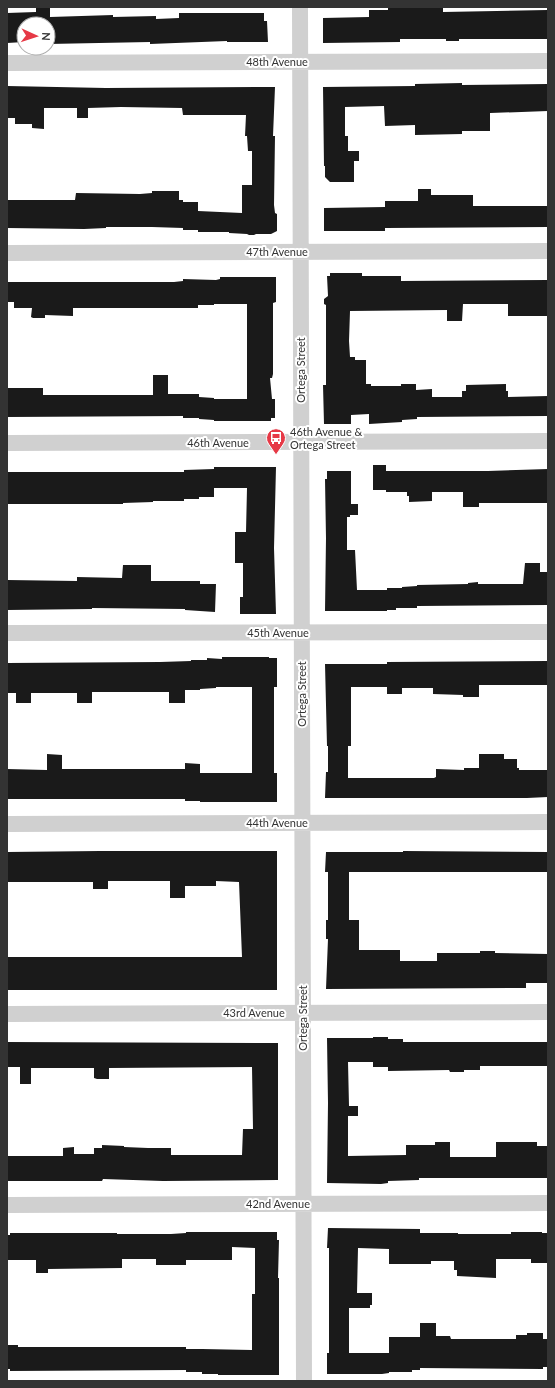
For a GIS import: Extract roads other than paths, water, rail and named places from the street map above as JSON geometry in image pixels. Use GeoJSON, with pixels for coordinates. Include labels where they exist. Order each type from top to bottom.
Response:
{"type":"FeatureCollection","features":[{"type":"Feature","properties":{"kind":"street","name":"Ortega Street"},"geometry":{"type":"LineString","coordinates":[[300,7],[304,1381]]}},
{"type":"Feature","properties":{"kind":"street","name":"48th Avenue"},"geometry":{"type":"LineString","coordinates":[[7,62],[548,61]]}},
{"type":"Feature","properties":{"kind":"street","name":"47th Avenue"},"geometry":{"type":"LineString","coordinates":[[7,253],[548,251]]}},
{"type":"Feature","properties":{"kind":"street","name":"46th Avenue"},"geometry":{"type":"LineString","coordinates":[[7,443],[548,442]]}},
{"type":"Feature","properties":{"kind":"street","name":"45th Avenue"},"geometry":{"type":"LineString","coordinates":[[7,633],[548,632]]}},
{"type":"Feature","properties":{"kind":"street","name":"44th Avenue"},"geometry":{"type":"LineString","coordinates":[[7,824],[548,822]]}},
{"type":"Feature","properties":{"kind":"street","name":"43rd Avenue"},"geometry":{"type":"LineString","coordinates":[[7,1014],[548,1012]]}},
{"type":"Feature","properties":{"kind":"street","name":"42nd Avenue"},"geometry":{"type":"LineString","coordinates":[[7,1205],[548,1203]]}},
{"type":"Feature","properties":{"kind":"place","name":"46th Avenue & Ortega Street"},"geometry":{"type":"Point","coordinates":[276,455]}}]}
